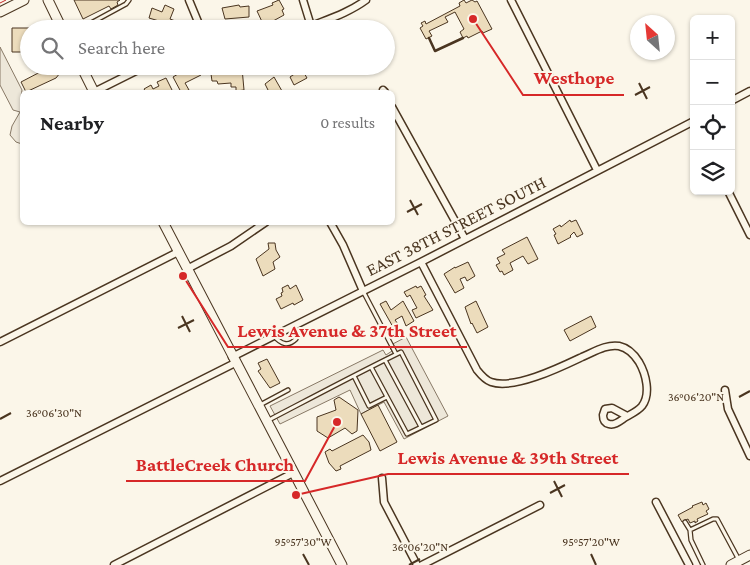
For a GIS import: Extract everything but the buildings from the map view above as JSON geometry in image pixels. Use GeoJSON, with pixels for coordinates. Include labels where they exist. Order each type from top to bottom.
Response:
{"type":"FeatureCollection","features":[{"type":"Feature","properties":{"kind":"main road"},"geometry":{"type":"LineString","coordinates":[[0,12],[24,0]]}},
{"type":"Feature","properties":{"kind":"main road"},"geometry":{"type":"LineString","coordinates":[[48,0],[58,20]]}},
{"type":"Feature","properties":{"kind":"main road"},"geometry":{"type":"LineString","coordinates":[[86,75],[93,90]]}},
{"type":"Feature","properties":{"kind":"main road"},"geometry":{"type":"LineString","coordinates":[[164,225],[342,565]]}},
{"type":"Feature","properties":{"kind":"main road"},"geometry":{"type":"LineString","coordinates":[[735,563],[750,555]]}},
{"type":"Feature","properties":{"kind":"street"},"geometry":{"type":"LineString","coordinates":[[189,0],[197,20]]}},
{"type":"Feature","properties":{"kind":"street"},"geometry":{"type":"LineString","coordinates":[[302,0],[309,20]]}},
{"type":"Feature","properties":{"kind":"street"},"geometry":{"type":"LineString","coordinates":[[327,20],[355,8],[366,0]]}},
{"type":"Feature","properties":{"kind":"street"},"geometry":{"type":"LineString","coordinates":[[511,0],[597,170]]}},
{"type":"Feature","properties":{"kind":"street"},"geometry":{"type":"LineString","coordinates":[[98,90],[128,75]]}},
{"type":"Feature","properties":{"kind":"street"},"geometry":{"type":"LineString","coordinates":[[735,99],[750,91]]}},
{"type":"Feature","properties":{"kind":"street"},"geometry":{"type":"LineString","coordinates":[[395,112],[465,239]]}},
{"type":"Feature","properties":{"kind":"street","name":"EAST 38TH STREET SOUTH"},"geometry":{"type":"LineString","coordinates":[[0,481],[234,360],[273,336],[690,124]]}},
{"type":"Feature","properties":{"kind":"street"},"geometry":{"type":"LineString","coordinates":[[730,195],[750,235]]}},
{"type":"Feature","properties":{"kind":"street"},"geometry":{"type":"LineString","coordinates":[[187,269],[231,246],[262,225]]}},
{"type":"Feature","properties":{"kind":"street"},"geometry":{"type":"LineString","coordinates":[[332,225],[363,291]]}},
{"type":"Feature","properties":{"kind":"street"},"geometry":{"type":"LineString","coordinates":[[0,342],[178,252]]}},
{"type":"Feature","properties":{"kind":"street"},"geometry":{"type":"LineString","coordinates":[[421,262],[477,370],[488,381],[500,384],[514,383],[568,364],[606,347],[619,346],[635,356],[642,367],[647,388],[645,399],[641,406],[627,416]]}},
{"type":"Feature","properties":{"kind":"street"},"geometry":{"type":"LineString","coordinates":[[724,390],[728,409],[750,456]]}},
{"type":"Feature","properties":{"kind":"street"},"geometry":{"type":"LineString","coordinates":[[114,565],[293,474]]}},
{"type":"Feature","properties":{"kind":"street"},"geometry":{"type":"LineString","coordinates":[[382,478],[384,502],[417,565]]}},
{"type":"Feature","properties":{"kind":"street"},"geometry":{"type":"LineString","coordinates":[[656,502],[689,565]]}},
{"type":"Feature","properties":{"kind":"street"},"geometry":{"type":"LineString","coordinates":[[422,565],[540,505]]}},
{"type":"Feature","properties":{"kind":"lane"},"geometry":{"type":"LineString","coordinates":[[97,20],[126,4],[129,0]]}},
{"type":"Feature","properties":{"kind":"lane"},"geometry":{"type":"LineString","coordinates":[[363,291],[396,354]]}},
{"type":"Feature","properties":{"kind":"lane"},"geometry":{"type":"LineString","coordinates":[[273,336],[279,342],[285,344],[292,343],[296,339],[291,327]]}},
{"type":"Feature","properties":{"kind":"lane"},"geometry":{"type":"LineString","coordinates":[[266,421],[396,354],[401,352],[436,420],[407,434],[371,367]]}},
{"type":"Feature","properties":{"kind":"lane"},"geometry":{"type":"LineString","coordinates":[[385,360],[421,427]]}},
{"type":"Feature","properties":{"kind":"lane"},"geometry":{"type":"LineString","coordinates":[[354,376],[369,406],[387,397]]}},
{"type":"Feature","properties":{"kind":"lane"},"geometry":{"type":"LineString","coordinates":[[258,406],[288,390]]}},
{"type":"Feature","properties":{"kind":"lane"},"geometry":{"type":"LineString","coordinates":[[690,530],[713,519],[717,519],[735,563]]}},
{"type":"Feature","properties":{"kind":"lane"},"geometry":{"type":"LineString","coordinates":[[685,522],[690,530],[691,540],[704,565]]}},
{"type":"Feature","properties":{"kind":"shaded area"},"geometry":{"type":"Polygon","coordinates":[[[0,47],[22,90],[20,90],[20,112],[13,110],[0,85],[0,47]]]}},
{"type":"Feature","properties":{"kind":"shaded area"},"geometry":{"type":"Polygon","coordinates":[[[20,112],[20,143],[16,142],[10,135],[12,126],[20,112]]]}},
{"type":"Feature","properties":{"kind":"shaded area"},"geometry":{"type":"Polygon","coordinates":[[[406,337],[448,416],[404,439],[384,402],[361,414],[350,390],[280,424],[270,406],[383,350],[386,355],[392,351],[389,346],[406,337]]]}},
{"type":"Feature","properties":{"kind":"wall"},"geometry":{"type":"LineString","coordinates":[[429,38],[435,51],[463,38]]}},
{"type":"Feature","properties":{"kind":"power"},"geometry":{"type":"LineString","coordinates":[[0,3],[6,0]]}},
{"type":"Feature","properties":{"kind":"place","name":"Westhope"},"geometry":{"type":"Point","coordinates":[473,19]}},
{"type":"Feature","properties":{"kind":"place","name":"Lewis Avenue & 37th Street"},"geometry":{"type":"Point","coordinates":[183,276]}},
{"type":"Feature","properties":{"kind":"place","name":"BattleCreek Church"},"geometry":{"type":"Point","coordinates":[337,422]}},
{"type":"Feature","properties":{"kind":"place","name":"Lewis Avenue & 39th Street"},"geometry":{"type":"Point","coordinates":[296,495]}}]}
